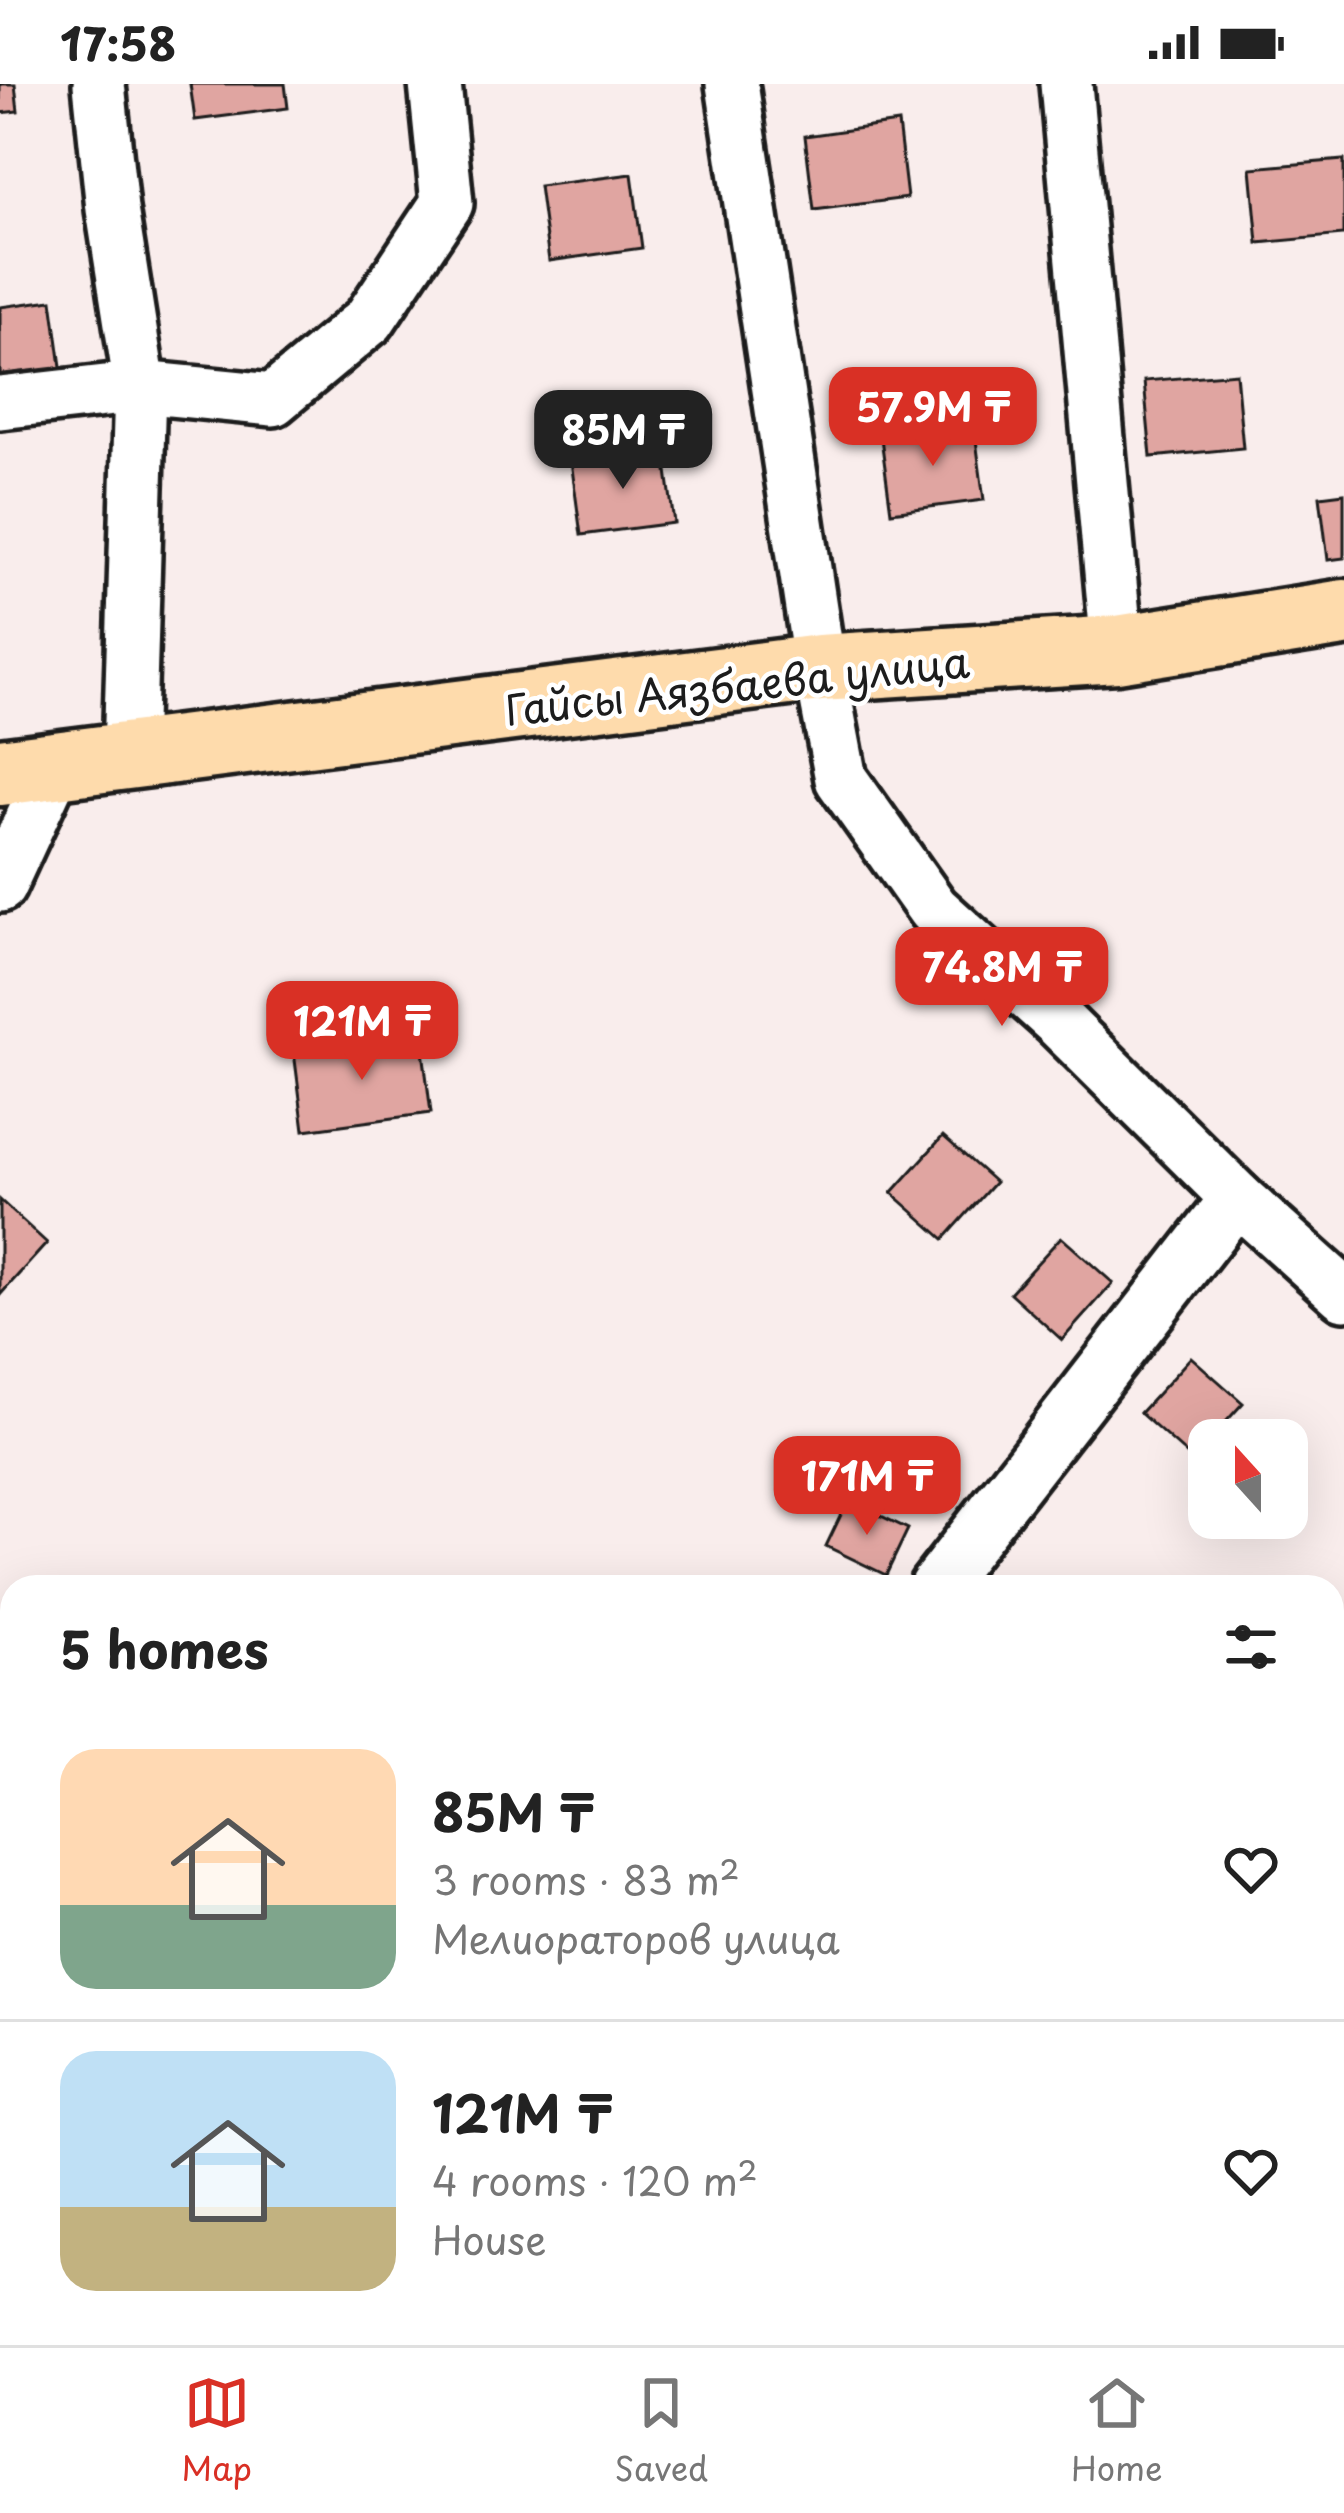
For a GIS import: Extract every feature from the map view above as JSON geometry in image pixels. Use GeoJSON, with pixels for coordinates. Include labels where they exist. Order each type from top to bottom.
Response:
{"type":"FeatureCollection","features":[{"type":"Feature","properties":{"kind":"highway","name":"Гайсы Аязбаева улица"},"geometry":{"type":"LineString","coordinates":[[28,768],[820,668],[1117,649],[1344,613]]}},
{"type":"Feature","properties":{"kind":"street"},"geometry":{"type":"LineString","coordinates":[[99,84],[112,208],[140,387],[129,755]]}},
{"type":"Feature","properties":{"kind":"street"},"geometry":{"type":"LineString","coordinates":[[0,403],[140,387],[272,400],[369,320],[448,203],[435,84]]}},
{"type":"Feature","properties":{"kind":"street"},"geometry":{"type":"LineString","coordinates":[[732,84],[841,779],[933,909],[1060,1023],[1237,1198],[1344,1294]]}},
{"type":"Feature","properties":{"kind":"street"},"geometry":{"type":"LineString","coordinates":[[1066,84],[1117,649]]}},
{"type":"Feature","properties":{"kind":"street"},"geometry":{"type":"LineString","coordinates":[[0,886],[28,768]]}},
{"type":"Feature","properties":{"kind":"street"},"geometry":{"type":"LineString","coordinates":[[943,1575],[1237,1198]]}},
{"type":"Feature","properties":{"kind":"building"},"geometry":{"type":"Polygon","coordinates":[[[0,84],[15,84],[18,111],[0,113],[0,84]]]}},
{"type":"Feature","properties":{"kind":"building"},"geometry":{"type":"Polygon","coordinates":[[[190,84],[285,84],[288,108],[195,120],[190,84]]]}},
{"type":"Feature","properties":{"kind":"building"},"geometry":{"type":"Polygon","coordinates":[[[898,123],[907,198],[814,210],[805,136],[898,123]]]}},
{"type":"Feature","properties":{"kind":"building"},"geometry":{"type":"Polygon","coordinates":[[[1344,160],[1344,235],[1258,243],[1251,168],[1344,160]]]}},
{"type":"Feature","properties":{"kind":"building"},"geometry":{"type":"Polygon","coordinates":[[[632,174],[642,248],[549,261],[539,186],[632,174]]]}},
{"type":"Feature","properties":{"kind":"building"},"geometry":{"type":"Polygon","coordinates":[[[52,300],[62,374],[0,382],[0,307],[52,300]]]}},
{"type":"Feature","properties":{"kind":"building"},"geometry":{"type":"Polygon","coordinates":[[[1236,373],[1243,448],[1151,457],[1144,381],[1236,373]]]}},
{"type":"Feature","properties":{"kind":"building"},"geometry":{"type":"Polygon","coordinates":[[[974,425],[984,500],[891,512],[881,438],[974,425]]]}},
{"type":"Feature","properties":{"kind":"building"},"geometry":{"type":"Polygon","coordinates":[[[664,448],[674,523],[581,535],[571,461],[664,448]]]}},
{"type":"Feature","properties":{"kind":"building"},"geometry":{"type":"Polygon","coordinates":[[[1344,493],[1344,558],[1328,560],[1320,496],[1344,493]]]}},
{"type":"Feature","properties":{"kind":"building"},"geometry":{"type":"Polygon","coordinates":[[[421,1035],[431,1113],[304,1130],[294,1052],[421,1035]]]}},
{"type":"Feature","properties":{"kind":"building"},"geometry":{"type":"Polygon","coordinates":[[[943,1136],[995,1182],[944,1239],[892,1193],[943,1136]]]}},
{"type":"Feature","properties":{"kind":"building"},"geometry":{"type":"Polygon","coordinates":[[[0,1200],[47,1243],[0,1295],[0,1200]]]}},
{"type":"Feature","properties":{"kind":"building"},"geometry":{"type":"Polygon","coordinates":[[[1061,1237],[1113,1283],[1062,1340],[1010,1293],[1061,1237]]]}},
{"type":"Feature","properties":{"kind":"building"},"geometry":{"type":"Polygon","coordinates":[[[1191,1357],[1243,1403],[1228,1419],[1188,1419],[1188,1455],[1140,1413],[1191,1357]]]}},
{"type":"Feature","properties":{"kind":"building"},"geometry":{"type":"Polygon","coordinates":[[[848,1500],[908,1529],[886,1575],[826,1546],[848,1500]]]}}]}
